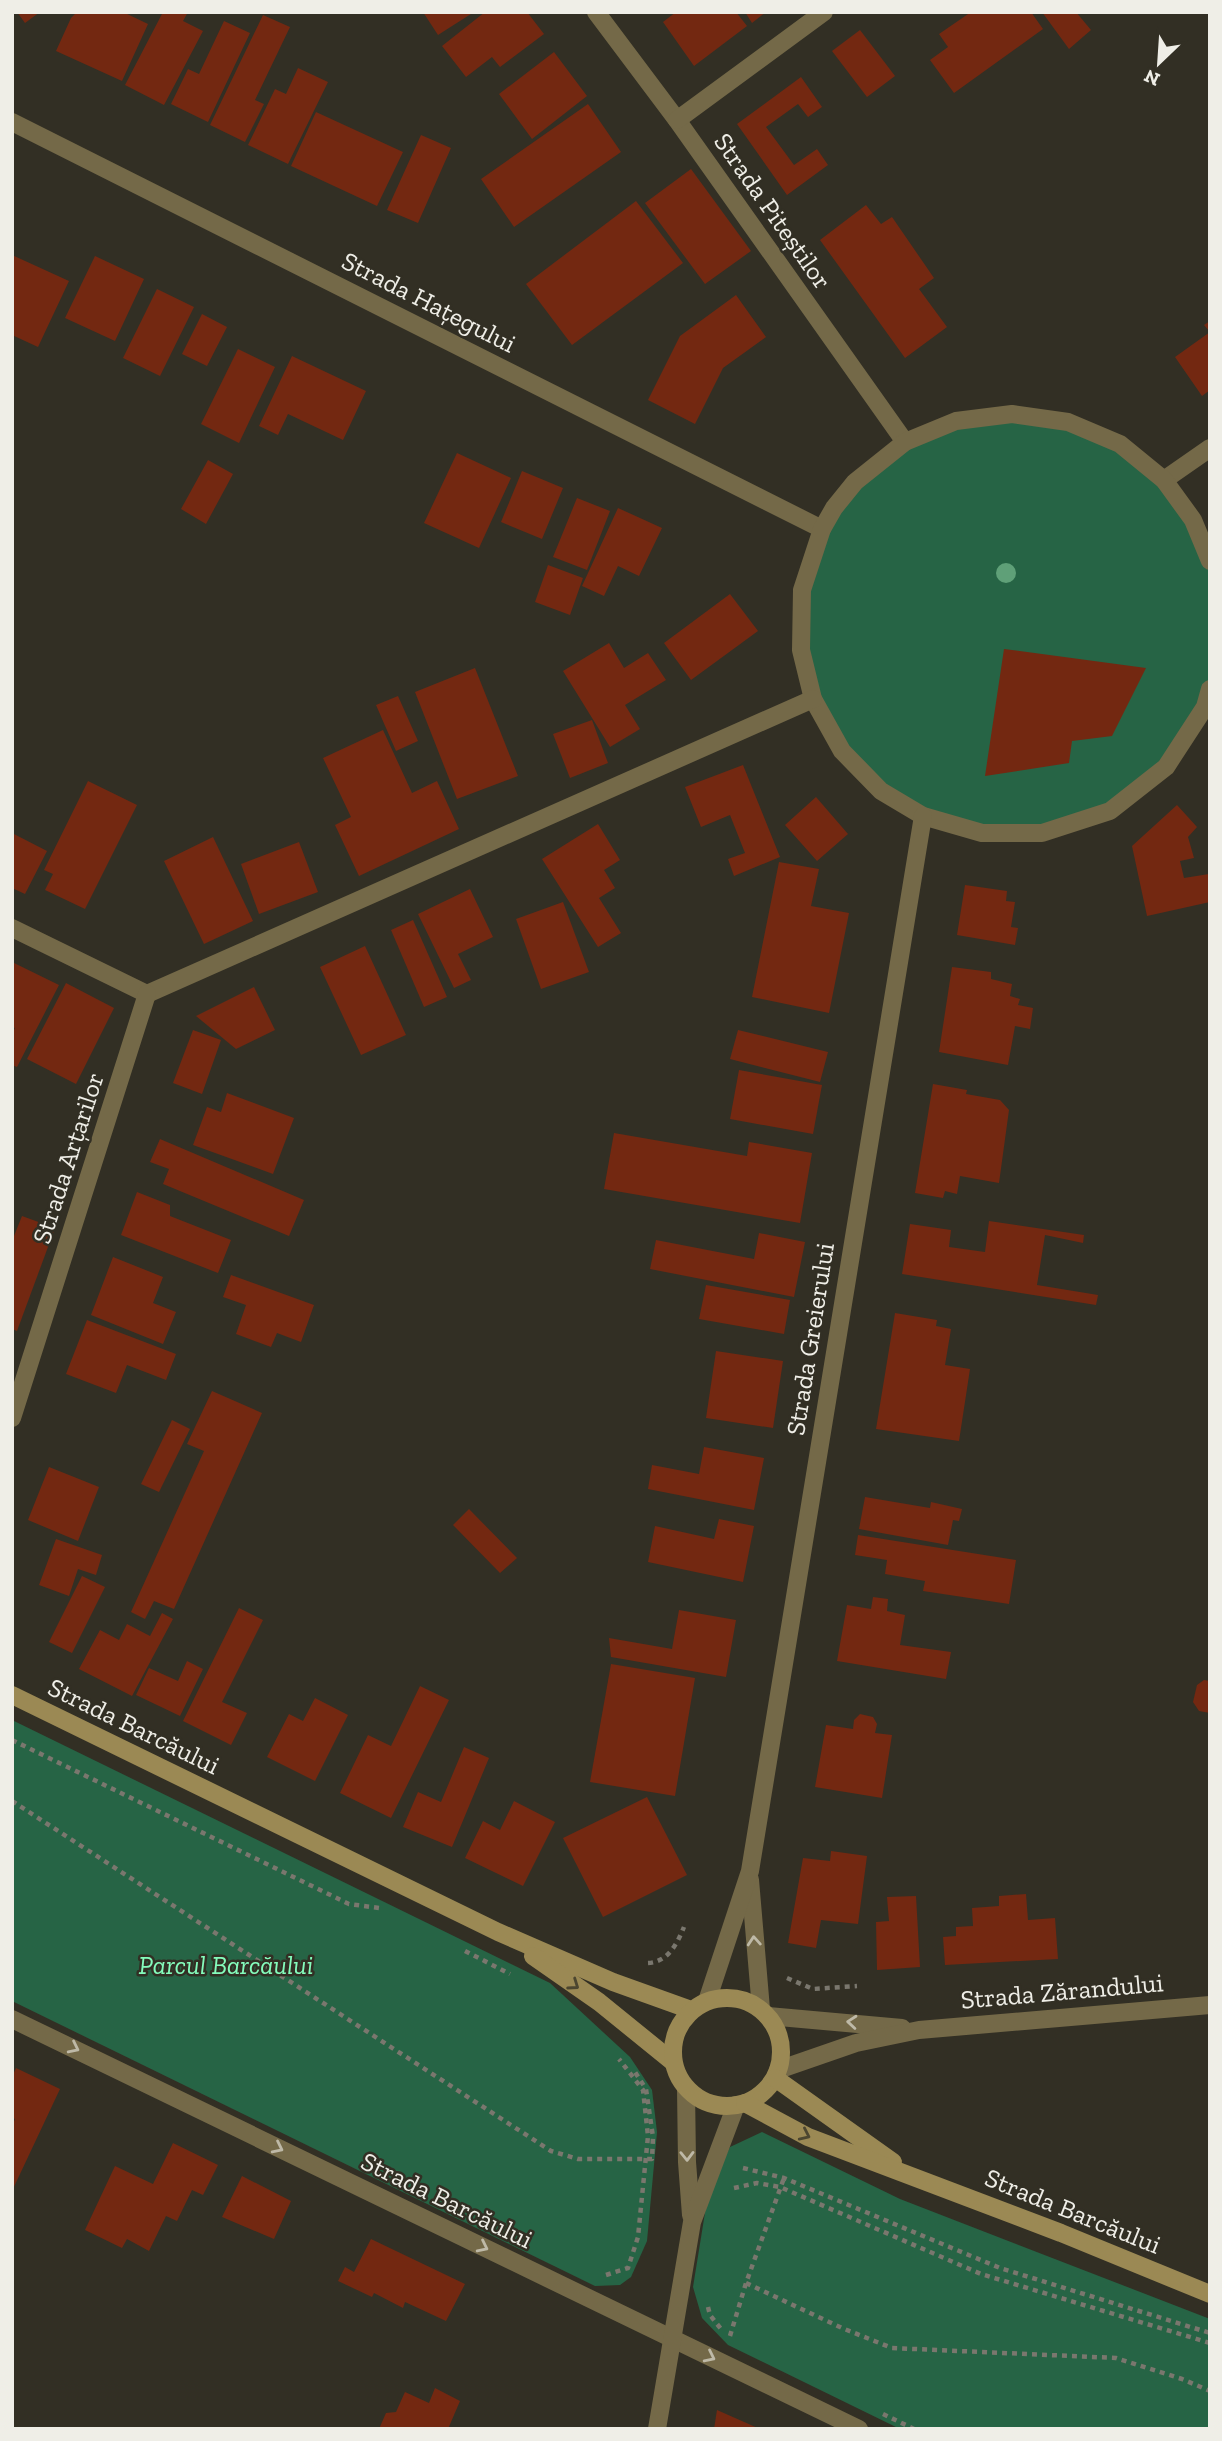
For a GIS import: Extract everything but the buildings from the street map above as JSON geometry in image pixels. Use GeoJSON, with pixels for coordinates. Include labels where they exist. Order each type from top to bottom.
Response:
{"type":"FeatureCollection","features":[{"type":"Feature","properties":{"kind":"street","name":"Strada Piteștilor"},"geometry":{"type":"LineString","coordinates":[[596,12],[677,120],[905,442]]}},
{"type":"Feature","properties":{"kind":"street"},"geometry":{"type":"LineString","coordinates":[[677,120],[824,12]]}},
{"type":"Feature","properties":{"kind":"street","name":"Strada Hațegului"},"geometry":{"type":"LineString","coordinates":[[12,122],[822,529]]}},
{"type":"Feature","properties":{"kind":"street"},"geometry":{"type":"LineString","coordinates":[[1210,562],[1193,520],[1164,480],[1120,444],[1068,422],[1012,414],[956,421],[905,442],[855,482],[834,508],[822,529],[802,590],[801,650],[813,699],[842,751],[881,791],[923,816],[982,833],[1042,833],[1110,811],[1166,767],[1205,707],[1210,689]]}},
{"type":"Feature","properties":{"kind":"street"},"geometry":{"type":"LineString","coordinates":[[1164,480],[1210,448]]}},
{"type":"Feature","properties":{"kind":"street"},"geometry":{"type":"LineString","coordinates":[[12,928],[147,994],[813,699]]}},
{"type":"Feature","properties":{"kind":"street","name":"Strada Greierului"},"geometry":{"type":"LineString","coordinates":[[707,2001],[750,1871],[923,816]]}},
{"type":"Feature","properties":{"kind":"street","name":"Strada Arțarilor"},"geometry":{"type":"LineString","coordinates":[[12,1419],[147,994]]}},
{"type":"Feature","properties":{"kind":"street","name":"Strada Barcăului"},"geometry":{"type":"LineString","coordinates":[[12,1695],[498,1932],[613,1982],[691,2010]]}},
{"type":"Feature","properties":{"kind":"street","name":"Strada Greierului"},"geometry":{"type":"LineString","coordinates":[[750,1871],[764,2012]]}},
{"type":"Feature","properties":{"kind":"street","name":"Strada Barcăului"},"geometry":{"type":"LineString","coordinates":[[498,1932],[599,2002],[673,2062]]}},
{"type":"Feature","properties":{"kind":"street"},"geometry":{"type":"LineString","coordinates":[[726,1997],[744,2000],[764,2012],[781,2041],[782,2056],[767,2089],[740,2104],[718,2106],[701,2100],[687,2089],[673,2062],[672,2047],[681,2021],[691,2010],[707,2001],[726,1997]]}},
{"type":"Feature","properties":{"kind":"street","name":"Strada Zărandului"},"geometry":{"type":"LineString","coordinates":[[776,2074],[856,2043],[919,2030],[1210,2005]]}},
{"type":"Feature","properties":{"kind":"street","name":"Strada Zărandului"},"geometry":{"type":"LineString","coordinates":[[764,2012],[919,2030]]}},
{"type":"Feature","properties":{"kind":"street","name":"Strada Barcăului"},"geometry":{"type":"LineString","coordinates":[[12,2019],[859,2429]]}},
{"type":"Feature","properties":{"kind":"street","name":"Strada Barcăului"},"geometry":{"type":"LineString","coordinates":[[776,2074],[916,2178]]}},
{"type":"Feature","properties":{"kind":"street"},"geometry":{"type":"LineString","coordinates":[[687,2089],[687,2162],[692,2222]]}},
{"type":"Feature","properties":{"kind":"street"},"geometry":{"type":"LineString","coordinates":[[657,2429],[692,2222],[740,2104]]}},
{"type":"Feature","properties":{"kind":"street","name":"Strada Barcăului"},"geometry":{"type":"LineString","coordinates":[[740,2104],[808,2137],[1061,2233],[1210,2294]]}},
{"type":"Feature","properties":{"kind":"path"},"geometry":{"type":"LineString","coordinates":[[12,1740],[349,1904],[378,1908],[390,1914]]}},
{"type":"Feature","properties":{"kind":"path"},"geometry":{"type":"LineString","coordinates":[[12,1801],[551,2151],[578,2158],[653,2159],[653,2137],[646,2089],[621,2055]]}},
{"type":"Feature","properties":{"kind":"path"},"geometry":{"type":"LineString","coordinates":[[639,1964],[656,1963],[674,1949],[684,1927]]}},
{"type":"Feature","properties":{"kind":"path"},"geometry":{"type":"LineString","coordinates":[[512,1968],[463,1947],[520,1979]]}},
{"type":"Feature","properties":{"kind":"path"},"geometry":{"type":"LineString","coordinates":[[781,1972],[789,1980],[813,1989],[857,1986]]}},
{"type":"Feature","properties":{"kind":"path"},"geometry":{"type":"LineString","coordinates":[[599,2277],[628,2268],[638,2237],[647,2158],[648,2136],[643,2090],[627,2067],[610,2050]]}},
{"type":"Feature","properties":{"kind":"path"},"geometry":{"type":"LineString","coordinates":[[738,2166],[784,2178],[1000,2267],[1210,2333]]}},
{"type":"Feature","properties":{"kind":"path"},"geometry":{"type":"LineString","coordinates":[[705,2296],[710,2315],[729,2339],[784,2178]]}},
{"type":"Feature","properties":{"kind":"path"},"geometry":{"type":"LineString","coordinates":[[723,2191],[757,2183],[780,2187],[981,2274],[1210,2343]]}},
{"type":"Feature","properties":{"kind":"path"},"geometry":{"type":"LineString","coordinates":[[746,2283],[892,2348],[1116,2358],[1210,2391]]}},
{"type":"Feature","properties":{"kind":"path"},"geometry":{"type":"LineString","coordinates":[[877,2411],[914,2429]]}},
{"type":"Feature","properties":{"kind":"green space"},"geometry":{"type":"Polygon","coordinates":[[[1010,420],[1050,424],[1089,436],[1124,455],[1156,480],[1181,512],[1200,547],[1212,586],[1216,626],[1212,666],[1200,705],[1181,740],[1156,772],[1124,797],[1089,816],[1050,828],[1010,832],[970,828],[931,816],[896,797],[864,772],[839,740],[820,705],[808,666],[804,626],[808,586],[820,547],[839,512],[864,480],[896,455],[931,436],[970,424],[1010,420]]]}},
{"type":"Feature","properties":{"kind":"green space","name":"Parcul Barcăului"},"geometry":{"type":"Polygon","coordinates":[[[12,1720],[550,1983],[630,2057],[652,2090],[657,2132],[647,2241],[631,2277],[620,2285],[595,2286],[12,2001],[12,1720]]]}},
{"type":"Feature","properties":{"kind":"green space"},"geometry":{"type":"Polygon","coordinates":[[[762,2132],[900,2199],[1210,2319],[1210,2429],[900,2429],[728,2345],[702,2318],[693,2287],[709,2188],[730,2147],[762,2132]]]}}]}
